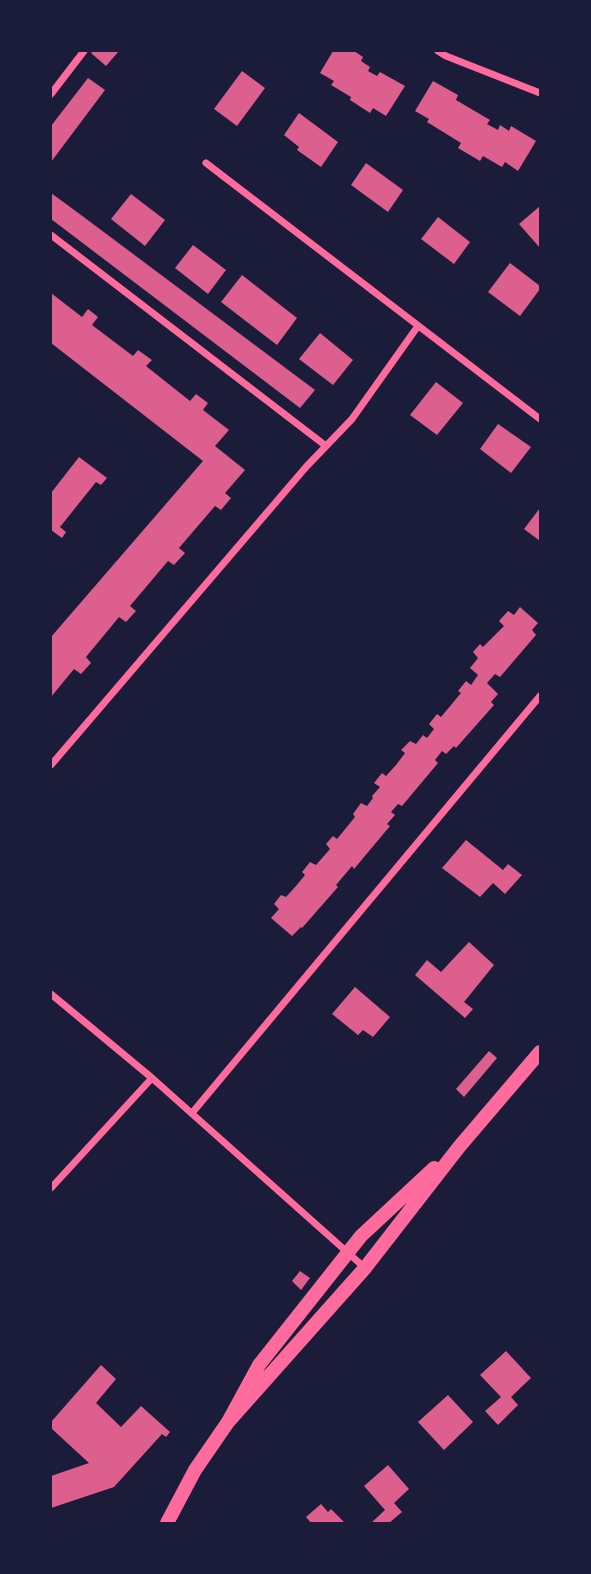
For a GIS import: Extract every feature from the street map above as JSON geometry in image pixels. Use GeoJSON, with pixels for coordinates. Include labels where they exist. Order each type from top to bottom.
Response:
{"type":"FeatureCollection","features":[{"type":"Feature","properties":{"kind":"main road"},"geometry":{"type":"LineString","coordinates":[[228,1422],[365,1268],[459,1147],[540,1052]]}},
{"type":"Feature","properties":{"kind":"main road"},"geometry":{"type":"LineString","coordinates":[[167,1523],[195,1470],[228,1422],[259,1365],[361,1236],[459,1147]]}},
{"type":"Feature","properties":{"kind":"street"},"geometry":{"type":"LineString","coordinates":[[51,94],[84,51]]}},
{"type":"Feature","properties":{"kind":"street"},"geometry":{"type":"LineString","coordinates":[[438,51],[540,93]]}},
{"type":"Feature","properties":{"kind":"street"},"geometry":{"type":"LineString","coordinates":[[206,163],[540,419]]}},
{"type":"Feature","properties":{"kind":"street"},"geometry":{"type":"LineString","coordinates":[[51,235],[326,446]]}},
{"type":"Feature","properties":{"kind":"street"},"geometry":{"type":"LineString","coordinates":[[51,765],[281,496],[352,419],[418,326]]}},
{"type":"Feature","properties":{"kind":"street"},"geometry":{"type":"LineString","coordinates":[[192,1113],[540,696]]}},
{"type":"Feature","properties":{"kind":"street"},"geometry":{"type":"LineString","coordinates":[[51,994],[152,1078],[365,1268]]}},
{"type":"Feature","properties":{"kind":"street"},"geometry":{"type":"LineString","coordinates":[[51,1188],[152,1078]]}},
{"type":"Feature","properties":{"kind":"building"},"geometry":{"type":"Polygon","coordinates":[[[119,51],[106,66],[91,53],[119,51]]]}},
{"type":"Feature","properties":{"kind":"building"},"geometry":{"type":"Polygon","coordinates":[[[333,51],[354,51],[363,57],[361,61],[370,67],[368,71],[377,76],[380,72],[405,86],[386,116],[373,108],[370,113],[350,100],[351,97],[331,85],[334,81],[320,73],[333,51]]]}},
{"type":"Feature","properties":{"kind":"building"},"geometry":{"type":"Polygon","coordinates":[[[242,71],[265,88],[237,126],[214,109],[242,71]]]}},
{"type":"Feature","properties":{"kind":"building"},"geometry":{"type":"Polygon","coordinates":[[[88,78],[105,90],[51,162],[51,126],[88,78]]]}},
{"type":"Feature","properties":{"kind":"building"},"geometry":{"type":"Polygon","coordinates":[[[433,81],[458,95],[456,100],[490,120],[487,124],[498,130],[500,125],[509,131],[511,126],[536,141],[518,171],[505,162],[502,167],[483,156],[480,161],[458,148],[461,143],[427,122],[429,119],[415,111],[433,81]]]}},
{"type":"Feature","properties":{"kind":"building"},"geometry":{"type":"Polygon","coordinates":[[[299,113],[338,142],[321,167],[297,150],[299,147],[284,135],[299,113]]]}},
{"type":"Feature","properties":{"kind":"building"},"geometry":{"type":"Polygon","coordinates":[[[366,163],[403,190],[388,212],[351,185],[366,163]]]}},
{"type":"Feature","properties":{"kind":"building"},"geometry":{"type":"Polygon","coordinates":[[[51,193],[315,390],[300,408],[51,219],[51,193]]]}},
{"type":"Feature","properties":{"kind":"building"},"geometry":{"type":"Polygon","coordinates":[[[131,194],[165,220],[145,246],[111,219],[131,194]]]}},
{"type":"Feature","properties":{"kind":"building"},"geometry":{"type":"Polygon","coordinates":[[[540,206],[540,248],[519,224],[540,206]]]}},
{"type":"Feature","properties":{"kind":"building"},"geometry":{"type":"Polygon","coordinates":[[[438,217],[470,242],[454,264],[421,239],[438,217]]]}},
{"type":"Feature","properties":{"kind":"building"},"geometry":{"type":"Polygon","coordinates":[[[193,245],[226,270],[208,294],[175,268],[193,245]]]}},
{"type":"Feature","properties":{"kind":"building"},"geometry":{"type":"Polygon","coordinates":[[[510,263],[540,286],[520,316],[488,292],[510,263]]]}},
{"type":"Feature","properties":{"kind":"building"},"geometry":{"type":"Polygon","coordinates":[[[242,275],[297,318],[277,345],[221,302],[242,275]]]}},
{"type":"Feature","properties":{"kind":"building"},"geometry":{"type":"Polygon","coordinates":[[[51,293],[82,317],[88,309],[98,317],[92,325],[133,356],[138,350],[152,360],[146,366],[190,401],[196,394],[208,403],[203,410],[229,430],[215,446],[245,470],[225,493],[231,498],[221,510],[215,506],[179,548],[185,553],[174,565],[168,561],[130,606],[136,611],[126,622],[119,617],[86,657],[91,663],[81,674],[74,669],[51,697],[51,637],[203,461],[51,343],[51,293]]]}},
{"type":"Feature","properties":{"kind":"building"},"geometry":{"type":"Polygon","coordinates":[[[320,333],[353,360],[333,385],[299,359],[320,333]]]}},
{"type":"Feature","properties":{"kind":"building"},"geometry":{"type":"Polygon","coordinates":[[[436,382],[463,403],[437,435],[410,415],[436,382]]]}},
{"type":"Feature","properties":{"kind":"building"},"geometry":{"type":"Polygon","coordinates":[[[498,424],[531,447],[511,473],[480,449],[498,424]]]}},
{"type":"Feature","properties":{"kind":"building"},"geometry":{"type":"Polygon","coordinates":[[[79,457],[107,478],[101,485],[96,482],[60,527],[66,532],[62,538],[51,530],[51,493],[79,457]]]}},
{"type":"Feature","properties":{"kind":"building"},"geometry":{"type":"Polygon","coordinates":[[[540,508],[540,541],[524,529],[540,508]]]}},
{"type":"Feature","properties":{"kind":"building"},"geometry":{"type":"Polygon","coordinates":[[[520,607],[538,623],[532,630],[536,635],[500,677],[495,674],[487,683],[498,694],[491,702],[494,705],[456,748],[454,746],[446,754],[442,751],[435,760],[438,763],[402,806],[398,804],[391,812],[395,815],[387,824],[390,826],[354,869],[352,866],[336,885],[338,887],[302,928],[292,936],[271,918],[279,909],[274,904],[281,895],[286,897],[296,886],[305,875],[302,872],[310,862],[316,865],[330,849],[326,844],[333,836],[337,839],[355,817],[353,814],[361,803],[367,806],[380,787],[374,783],[382,773],[386,776],[396,765],[405,753],[401,750],[410,741],[416,744],[423,735],[427,738],[434,729],[429,724],[437,714],[441,717],[461,693],[458,691],[466,681],[471,685],[478,675],[470,668],[478,658],[473,652],[480,644],[483,647],[504,626],[499,621],[508,611],[514,615],[520,607]]]}},
{"type":"Feature","properties":{"kind":"building"},"geometry":{"type":"Polygon","coordinates":[[[466,840],[503,870],[508,864],[522,875],[505,894],[493,883],[480,897],[442,868],[466,840]]]}},
{"type":"Feature","properties":{"kind":"building"},"geometry":{"type":"Polygon","coordinates":[[[469,942],[494,965],[464,1002],[473,1009],[465,1018],[415,975],[427,960],[441,972],[469,942]]]}},
{"type":"Feature","properties":{"kind":"building"},"geometry":{"type":"Polygon","coordinates":[[[355,987],[390,1017],[373,1037],[363,1030],[358,1035],[332,1014],[355,987]]]}},
{"type":"Feature","properties":{"kind":"building"},"geometry":{"type":"Polygon","coordinates":[[[489,1051],[497,1058],[464,1097],[456,1089],[489,1051]]]}},
{"type":"Feature","properties":{"kind":"building"},"geometry":{"type":"Polygon","coordinates":[[[300,1271],[310,1278],[301,1290],[292,1281],[300,1271]]]}},
{"type":"Feature","properties":{"kind":"building"},"geometry":{"type":"Polygon","coordinates":[[[506,1351],[531,1378],[511,1397],[518,1405],[498,1425],[485,1411],[501,1397],[480,1375],[506,1351]]]}},
{"type":"Feature","properties":{"kind":"building"},"geometry":{"type":"Polygon","coordinates":[[[101,1365],[116,1379],[96,1403],[121,1427],[141,1406],[170,1432],[166,1437],[162,1434],[114,1487],[51,1508],[51,1476],[89,1463],[51,1428],[51,1422],[101,1365]]]}},
{"type":"Feature","properties":{"kind":"building"},"geometry":{"type":"Polygon","coordinates":[[[448,1395],[473,1422],[444,1450],[418,1422],[448,1395]]]}},
{"type":"Feature","properties":{"kind":"building"},"geometry":{"type":"Polygon","coordinates":[[[388,1465],[409,1489],[394,1503],[402,1512],[389,1523],[371,1523],[385,1510],[364,1486],[388,1465]]]}},
{"type":"Feature","properties":{"kind":"building"},"geometry":{"type":"Polygon","coordinates":[[[321,1504],[328,1512],[331,1509],[345,1523],[311,1523],[306,1517],[321,1504]]]}}]}
